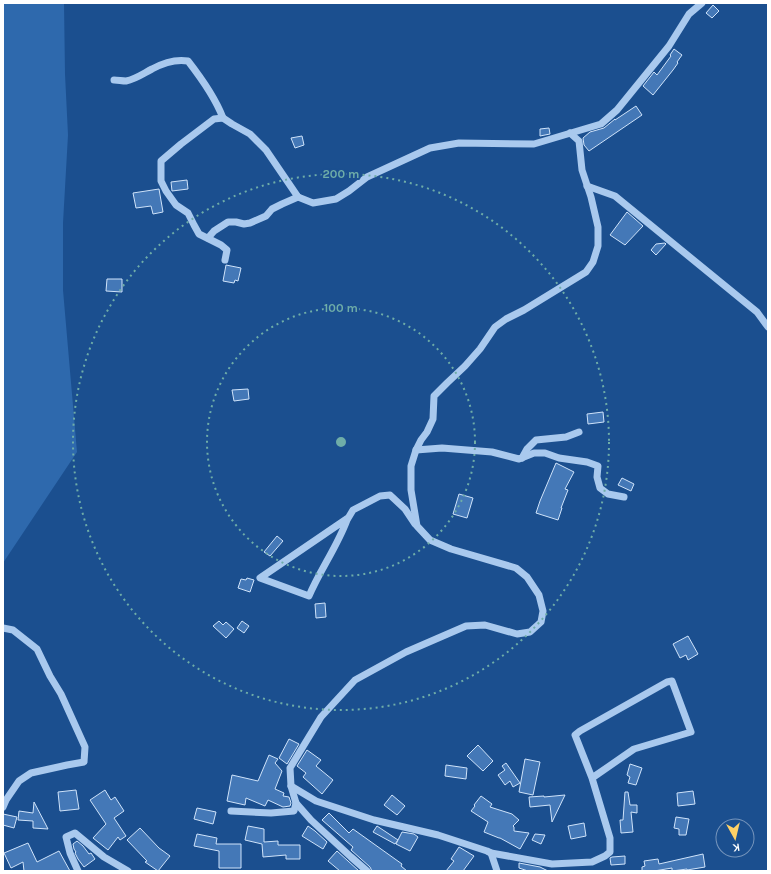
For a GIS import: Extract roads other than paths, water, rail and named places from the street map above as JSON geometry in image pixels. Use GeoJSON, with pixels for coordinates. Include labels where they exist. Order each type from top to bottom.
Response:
{"type":"FeatureCollection","features":[{"type":"Feature","properties":{"kind":"street"},"geometry":{"type":"LineString","coordinates":[[114,80],[126,81],[140,76],[152,68],[163,64],[180,60],[188,61],[210,92],[223,118],[250,134],[266,150],[298,198],[313,203],[336,199],[367,178],[430,148],[459,143],[534,144],[601,124],[617,110],[670,46],[689,14],[702,3]]}},
{"type":"Feature","properties":{"kind":"street"},"geometry":{"type":"LineString","coordinates":[[223,118],[214,120],[181,144],[162,161],[161,181],[176,205],[188,213],[199,234],[221,245],[227,250],[224,260]]}},
{"type":"Feature","properties":{"kind":"street"},"geometry":{"type":"LineString","coordinates":[[417,526],[411,490],[411,466],[416,450],[433,420],[434,396],[465,366],[480,349],[495,327],[586,272],[593,262],[598,246],[598,227],[591,197],[582,170],[579,141],[570,133]]}},
{"type":"Feature","properties":{"kind":"street"},"geometry":{"type":"LineString","coordinates":[[587,186],[616,196],[757,312],[768,327]]}},
{"type":"Feature","properties":{"kind":"street"},"geometry":{"type":"LineString","coordinates":[[208,238],[214,231],[228,222],[244,224],[250,223],[266,216],[272,209],[298,198]]}},
{"type":"Feature","properties":{"kind":"street"},"geometry":{"type":"LineString","coordinates":[[522,458],[527,449],[536,440],[566,437],[579,432]]}},
{"type":"Feature","properties":{"kind":"street"},"geometry":{"type":"LineString","coordinates":[[416,450],[442,448],[492,452],[519,459],[534,453],[545,453],[559,458],[587,462],[598,466],[597,477],[600,488],[608,494],[624,497]]}},
{"type":"Feature","properties":{"kind":"street"},"geometry":{"type":"LineString","coordinates":[[348,518],[260,578],[309,596],[353,510],[380,496],[390,495],[405,509],[417,526],[430,540],[451,549],[516,568],[527,577],[539,595],[543,611],[541,622],[530,632],[516,634],[486,625],[466,626],[406,652],[355,680],[321,717],[290,768],[290,786],[296,803],[310,820],[368,871]]}},
{"type":"Feature","properties":{"kind":"street"},"geometry":{"type":"LineString","coordinates":[[3,628],[13,630],[37,649],[50,676],[61,694],[85,747],[84,762],[31,774],[19,782],[6,800],[3,807]]}},
{"type":"Feature","properties":{"kind":"street"},"geometry":{"type":"LineString","coordinates":[[290,786],[316,801],[374,820],[438,835],[487,851],[491,854],[552,864],[592,862],[610,852],[610,838],[592,778],[575,735],[667,682],[672,681],[691,732],[634,749],[592,778]]}},
{"type":"Feature","properties":{"kind":"street"},"geometry":{"type":"LineString","coordinates":[[231,811],[271,813],[294,811],[296,803]]}},
{"type":"Feature","properties":{"kind":"street"},"geometry":{"type":"LineString","coordinates":[[78,871],[70,853],[66,837],[75,833],[104,857],[128,871]]}},
{"type":"Feature","properties":{"kind":"street"},"geometry":{"type":"LineString","coordinates":[[491,854],[497,871]]}}]}
